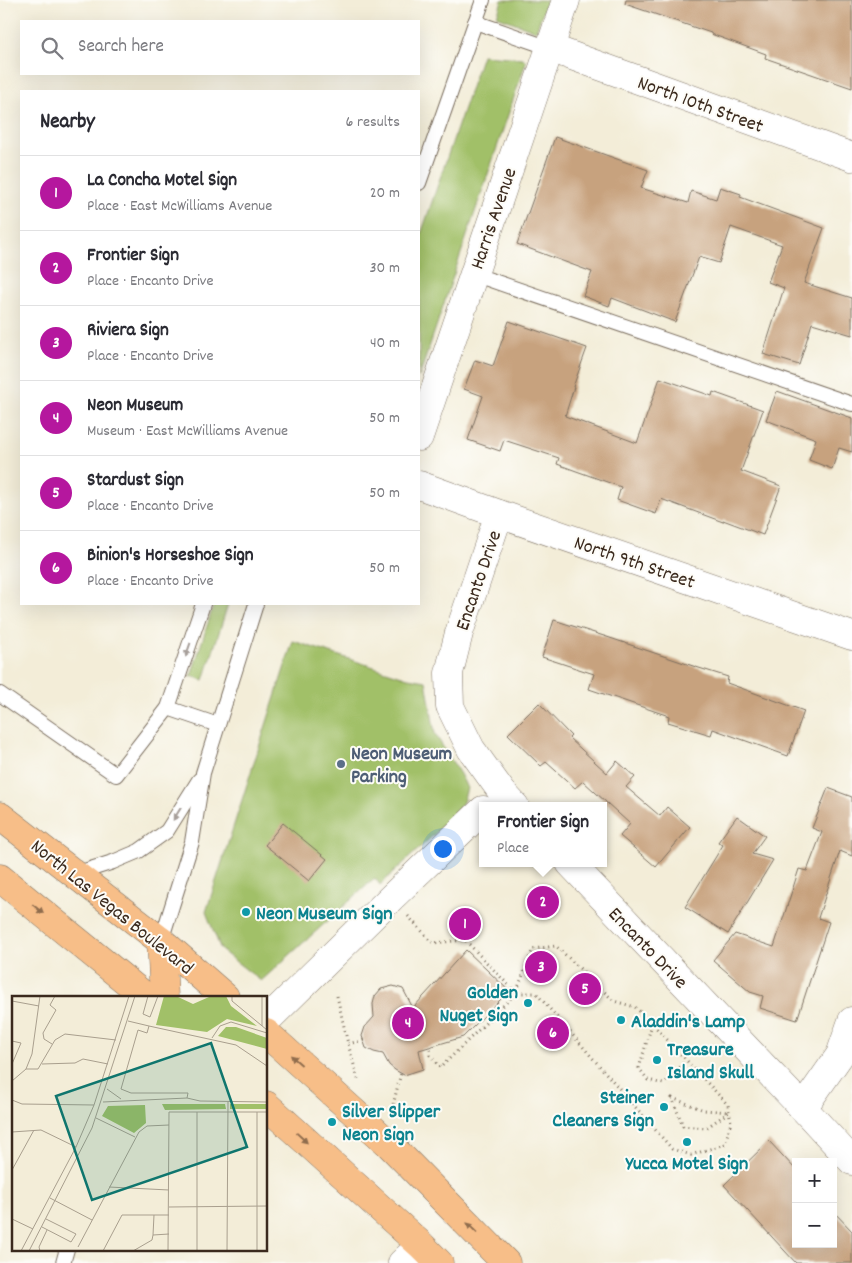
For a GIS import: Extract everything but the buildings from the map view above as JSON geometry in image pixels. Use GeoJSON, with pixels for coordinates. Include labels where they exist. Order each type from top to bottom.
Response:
{"type":"FeatureCollection","features":[{"type":"Feature","properties":{"kind":"main road","name":"North Las Vegas Boulevard"},"geometry":{"type":"LineString","coordinates":[[0,816],[161,941],[224,996]]}},
{"type":"Feature","properties":{"kind":"main road"},"geometry":{"type":"LineString","coordinates":[[0,878],[145,996]]}},
{"type":"Feature","properties":{"kind":"main road"},"geometry":{"type":"LineString","coordinates":[[161,941],[164,996]]}},
{"type":"Feature","properties":{"kind":"main road"},"geometry":{"type":"LineString","coordinates":[[268,1035],[387,1142],[506,1263]]}},
{"type":"Feature","properties":{"kind":"main road"},"geometry":{"type":"LineString","coordinates":[[268,1107],[421,1257]]}},
{"type":"Feature","properties":{"kind":"street","name":"Harris Avenue"},"geometry":{"type":"LineString","coordinates":[[420,434],[566,0]]}},
{"type":"Feature","properties":{"kind":"street","name":"North 10th Street"},"geometry":{"type":"LineString","coordinates":[[550,48],[852,157]]}},
{"type":"Feature","properties":{"kind":"street","name":"North 9th Street"},"geometry":{"type":"LineString","coordinates":[[420,485],[852,636]]}},
{"type":"Feature","properties":{"kind":"street","name":"Encanto Drive"},"geometry":{"type":"LineString","coordinates":[[497,802],[450,706],[449,673],[459,633],[499,514]]}},
{"type":"Feature","properties":{"kind":"street"},"geometry":{"type":"LineString","coordinates":[[268,1019],[390,898],[479,819]]}},
{"type":"Feature","properties":{"kind":"street","name":"Encanto Drive"},"geometry":{"type":"LineString","coordinates":[[574,867],[852,1161]]}},
{"type":"Feature","properties":{"kind":"street"},"geometry":{"type":"LineString","coordinates":[[803,1108],[840,1055],[852,1021]]}},
{"type":"Feature","properties":{"kind":"lane"},"geometry":{"type":"LineString","coordinates":[[420,180],[483,0]]}},
{"type":"Feature","properties":{"kind":"lane"},"geometry":{"type":"LineString","coordinates":[[475,22],[550,48]]}},
{"type":"Feature","properties":{"kind":"lane"},"geometry":{"type":"LineString","coordinates":[[473,274],[852,404]]}},
{"type":"Feature","properties":{"kind":"lane"},"geometry":{"type":"LineString","coordinates":[[0,694],[116,775],[168,708],[204,605]]}},
{"type":"Feature","properties":{"kind":"lane"},"geometry":{"type":"LineString","coordinates":[[161,941],[192,842],[203,773],[256,605]]}},
{"type":"Feature","properties":{"kind":"lane"},"geometry":{"type":"LineString","coordinates":[[168,708],[218,725]]}},
{"type":"Feature","properties":{"kind":"lane"},"geometry":{"type":"LineString","coordinates":[[75,874],[139,851],[167,831],[203,773]]}},
{"type":"Feature","properties":{"kind":"lane"},"geometry":{"type":"LineString","coordinates":[[63,1263],[67,1250]]}},
{"type":"Feature","properties":{"kind":"path"},"geometry":{"type":"LineString","coordinates":[[390,898],[433,943],[465,940],[516,993],[536,993],[672,1149],[691,1155],[725,1144],[730,1122],[728,1105],[636,1008],[614,1001],[556,946],[533,949],[516,993],[440,1068],[430,1055],[429,1047]]}},
{"type":"Feature","properties":{"kind":"path"},"geometry":{"type":"LineString","coordinates":[[337,996],[348,1044],[361,1087]]}},
{"type":"Feature","properties":{"kind":"path"},"geometry":{"type":"LineString","coordinates":[[652,1023],[640,1068],[648,1080],[663,1084],[686,1060]]}},
{"type":"Feature","properties":{"kind":"path"},"geometry":{"type":"LineString","coordinates":[[348,1044],[364,1040]]}},
{"type":"Feature","properties":{"kind":"path"},"geometry":{"type":"LineString","coordinates":[[390,1114],[401,1074]]}},
{"type":"Feature","properties":{"kind":"path"},"geometry":{"type":"LineString","coordinates":[[672,1098],[704,1110],[729,1112],[706,1128],[683,1126],[672,1098]]}},
{"type":"Feature","properties":{"kind":"green space"},"geometry":{"type":"Polygon","coordinates":[[[502,0],[547,0],[536,31],[497,16],[502,0]]]}},
{"type":"Feature","properties":{"kind":"green space"},"geometry":{"type":"Polygon","coordinates":[[[482,55],[523,58],[526,62],[420,374],[420,237],[482,55]]]}},
{"type":"Feature","properties":{"kind":"green space"},"geometry":{"type":"Polygon","coordinates":[[[214,605],[228,605],[204,680],[191,676],[214,605]]]}},
{"type":"Feature","properties":{"kind":"green space"},"geometry":{"type":"Polygon","coordinates":[[[293,641],[408,678],[426,681],[435,734],[467,788],[463,802],[454,816],[380,885],[375,878],[261,981],[221,950],[206,912],[293,641]]]}},
{"type":"Feature","properties":{"kind":"place","name":"Neon Museum Parking"},"geometry":{"type":"Point","coordinates":[341,764]}},
{"type":"Feature","properties":{"kind":"place","name":"Frontier Sign"},"geometry":{"type":"Point","coordinates":[543,902]}},
{"type":"Feature","properties":{"kind":"place","name":"Neon Museum Sign"},"geometry":{"type":"Point","coordinates":[246,912]}},
{"type":"Feature","properties":{"kind":"place","name":"La Concha Motel Sign"},"geometry":{"type":"Point","coordinates":[465,924]}},
{"type":"Feature","properties":{"kind":"place","name":"Riviera Sign"},"geometry":{"type":"Point","coordinates":[541,967]}},
{"type":"Feature","properties":{"kind":"place","name":"Stardust Sign"},"geometry":{"type":"Point","coordinates":[585,989]}},
{"type":"Feature","properties":{"kind":"place","name":"Golden Nuget Sign"},"geometry":{"type":"Point","coordinates":[528,1003]}},
{"type":"Feature","properties":{"kind":"place","name":"Aladdin's Lamp"},"geometry":{"type":"Point","coordinates":[621,1020]}},
{"type":"Feature","properties":{"kind":"place","name":"Neon Museum"},"geometry":{"type":"Point","coordinates":[408,1023]}},
{"type":"Feature","properties":{"kind":"place","name":"Binion's Horseshoe Sign"},"geometry":{"type":"Point","coordinates":[553,1033]}},
{"type":"Feature","properties":{"kind":"place","name":"Treasure Island Skull"},"geometry":{"type":"Point","coordinates":[657,1060]}},
{"type":"Feature","properties":{"kind":"place","name":"Steiner Cleaners Sign"},"geometry":{"type":"Point","coordinates":[664,1107]}},
{"type":"Feature","properties":{"kind":"place","name":"Silver Slipper Neon Sign"},"geometry":{"type":"Point","coordinates":[332,1122]}},
{"type":"Feature","properties":{"kind":"place","name":"Yucca Motel Sign"},"geometry":{"type":"Point","coordinates":[687,1142]}}]}
